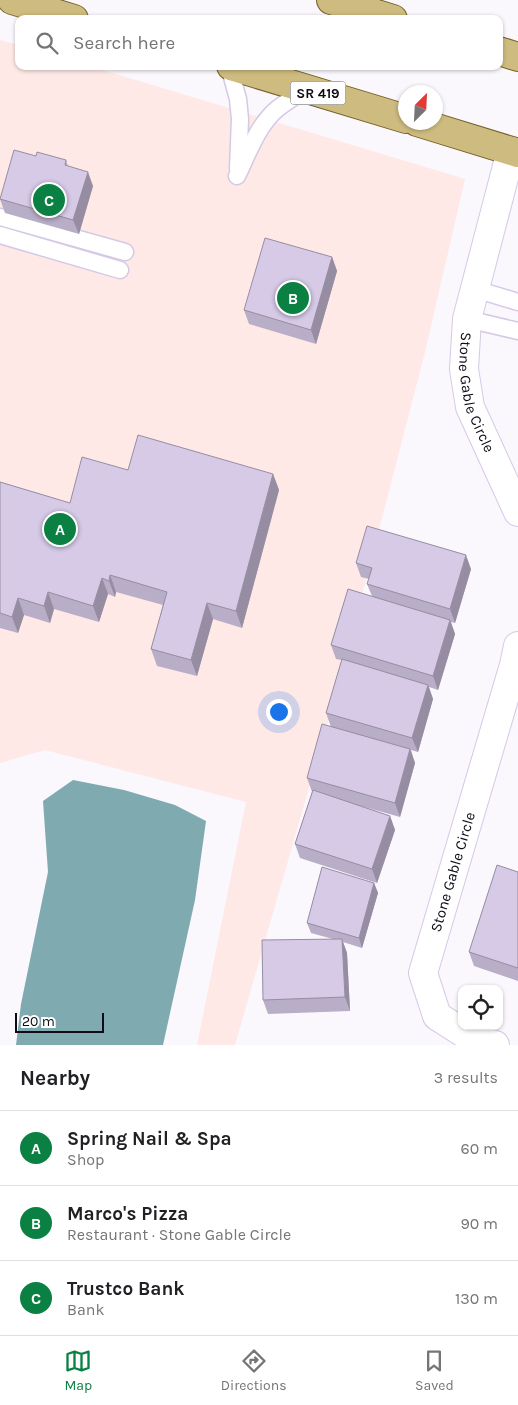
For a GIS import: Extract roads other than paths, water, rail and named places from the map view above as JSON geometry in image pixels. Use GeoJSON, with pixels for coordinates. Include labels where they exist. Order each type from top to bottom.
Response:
{"type":"FeatureCollection","features":[{"type":"Feature","properties":{"kind":"main road"},"geometry":{"type":"LineString","coordinates":[[12,0],[61,15]]}},
{"type":"Feature","properties":{"kind":"main road"},"geometry":{"type":"LineString","coordinates":[[331,0],[380,15]]}},
{"type":"Feature","properties":{"kind":"main road"},"geometry":{"type":"LineString","coordinates":[[503,52],[518,57]]}},
{"type":"Feature","properties":{"kind":"main road","name":"SR 419"},"geometry":{"type":"LineString","coordinates":[[243,70],[398,117]]}},
{"type":"Feature","properties":{"kind":"main road"},"geometry":{"type":"LineString","coordinates":[[443,129],[516,149]]}},
{"type":"Feature","properties":{"kind":"street","name":"Stone Gable Circle"},"geometry":{"type":"LineString","coordinates":[[516,149],[467,319],[464,369],[470,407],[518,512]]}},
{"type":"Feature","properties":{"kind":"street","name":"Stone Gable Circle"},"geometry":{"type":"LineString","coordinates":[[495,1045],[473,1039],[437,1016],[424,974],[517,659]]}},
{"type":"Feature","properties":{"kind":"lane"},"geometry":{"type":"LineString","coordinates":[[231,70],[238,99],[240,119],[237,176],[254,139],[267,120],[276,110],[305,89]]}},
{"type":"Feature","properties":{"kind":"lane"},"geometry":{"type":"LineString","coordinates":[[0,217],[125,252]]}},
{"type":"Feature","properties":{"kind":"lane"},"geometry":{"type":"LineString","coordinates":[[0,235],[120,270]]}},
{"type":"Feature","properties":{"kind":"lane"},"geometry":{"type":"LineString","coordinates":[[475,289],[518,302]]}},
{"type":"Feature","properties":{"kind":"lane"},"geometry":{"type":"LineString","coordinates":[[467,319],[518,331]]}},
{"type":"Feature","properties":{"kind":"water"},"geometry":{"type":"Polygon","coordinates":[[[73,780],[124,790],[175,805],[206,821],[195,900],[163,1045],[16,1045],[21,1004],[48,872],[43,801],[73,780]]]}},
{"type":"Feature","properties":{"kind":"place","name":"Trustco Bank"},"geometry":{"type":"Point","coordinates":[49,200]}},
{"type":"Feature","properties":{"kind":"place","name":"Marco's Pizza"},"geometry":{"type":"Point","coordinates":[293,298]}},
{"type":"Feature","properties":{"kind":"place","name":"Spring Nail & Spa"},"geometry":{"type":"Point","coordinates":[60,529]}}]}
